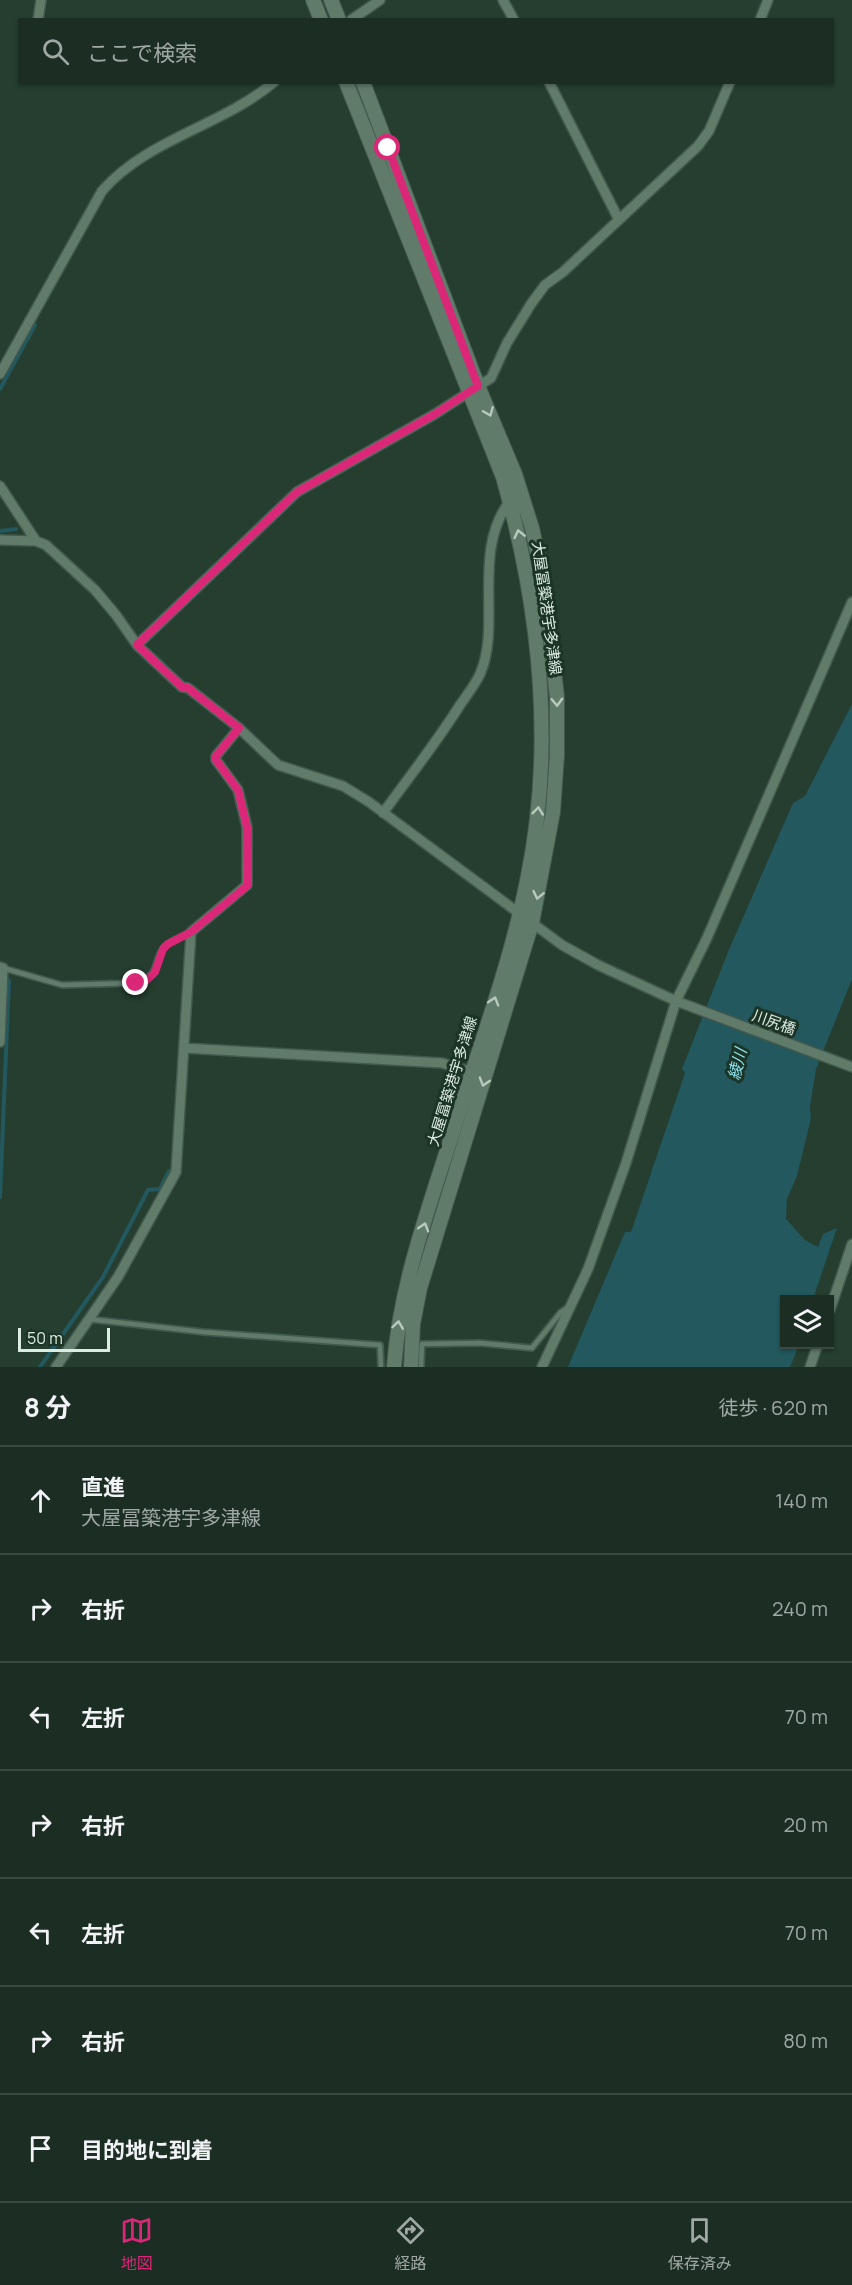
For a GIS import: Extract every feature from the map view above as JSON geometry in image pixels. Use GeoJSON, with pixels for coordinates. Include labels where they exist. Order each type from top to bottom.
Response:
{"type":"FeatureCollection","features":[{"type":"Feature","properties":{"kind":"main road"},"geometry":{"type":"LineString","coordinates":[[313,0],[320,18]]}},
{"type":"Feature","properties":{"kind":"main road"},"geometry":{"type":"LineString","coordinates":[[331,0],[338,18]]}},
{"type":"Feature","properties":{"kind":"main road","name":"大屋冨築港宇多津線"},"geometry":{"type":"LineString","coordinates":[[347,84],[473,390],[515,474],[532,528],[544,583],[557,698],[557,755],[553,812],[532,923],[420,1288],[413,1324],[411,1367]]}},
{"type":"Feature","properties":{"kind":"main road","name":"大屋冨築港宇多津線"},"geometry":{"type":"LineString","coordinates":[[364,84],[473,390],[510,501],[529,585],[538,640],[542,698],[538,806],[534,842],[520,914],[406,1283],[394,1367]]}},
{"type":"Feature","properties":{"kind":"street"},"geometry":{"type":"LineString","coordinates":[[38,18],[41,0]]}},
{"type":"Feature","properties":{"kind":"street"},"geometry":{"type":"LineString","coordinates":[[354,18],[380,0]]}},
{"type":"Feature","properties":{"kind":"street"},"geometry":{"type":"LineString","coordinates":[[503,0],[513,18]]}},
{"type":"Feature","properties":{"kind":"street"},"geometry":{"type":"LineString","coordinates":[[761,18],[768,0]]}},
{"type":"Feature","properties":{"kind":"street"},"geometry":{"type":"LineString","coordinates":[[0,374],[102,191],[116,176],[133,162],[250,102],[272,84]]}},
{"type":"Feature","properties":{"kind":"street"},"geometry":{"type":"LineString","coordinates":[[550,84],[619,220]]}},
{"type":"Feature","properties":{"kind":"street"},"geometry":{"type":"LineString","coordinates":[[137,645],[297,492],[473,390],[494,375],[507,342],[545,285],[563,272],[698,146],[709,131],[729,84]]}},
{"type":"Feature","properties":{"kind":"street"},"geometry":{"type":"LineString","coordinates":[[0,486],[36,541]]}},
{"type":"Feature","properties":{"kind":"street"},"geometry":{"type":"LineString","coordinates":[[383,813],[451,720],[480,674],[487,646],[489,563],[500,514],[510,501]]}},
{"type":"Feature","properties":{"kind":"street"},"geometry":{"type":"LineString","coordinates":[[0,540],[36,541]]}},
{"type":"Feature","properties":{"kind":"street","name":"川尻橋"},"geometry":{"type":"LineString","coordinates":[[36,541],[46,545],[95,590],[137,645],[182,687],[188,688],[239,728],[278,765],[343,786],[562,945],[598,965],[681,1003],[852,1067]]}},
{"type":"Feature","properties":{"kind":"street"},"geometry":{"type":"LineString","coordinates":[[542,1367],[588,1269],[681,1003],[707,938],[852,602]]}},
{"type":"Feature","properties":{"kind":"street"},"geometry":{"type":"LineString","coordinates":[[56,1367],[118,1277],[176,1172],[191,932],[248,885],[245,818],[238,790],[216,760],[216,756],[239,728]]}},
{"type":"Feature","properties":{"kind":"street"},"geometry":{"type":"LineString","coordinates":[[0,1042],[1,967]]}},
{"type":"Feature","properties":{"kind":"street"},"geometry":{"type":"LineString","coordinates":[[184,1048],[442,1064],[472,1072]]}},
{"type":"Feature","properties":{"kind":"street"},"geometry":{"type":"LineString","coordinates":[[834,1298],[852,1244]]}},
{"type":"Feature","properties":{"kind":"street"},"geometry":{"type":"LineString","coordinates":[[810,1367],[816,1349]]}},
{"type":"Feature","properties":{"kind":"lane"},"geometry":{"type":"LineString","coordinates":[[1,967],[62,985],[136,983],[147,980],[155,972],[163,949],[168,944],[191,932]]}},
{"type":"Feature","properties":{"kind":"lane"},"geometry":{"type":"LineString","coordinates":[[422,1367],[422,1344],[480,1343],[532,1348],[561,1312],[571,1306]]}},
{"type":"Feature","properties":{"kind":"lane"},"geometry":{"type":"LineString","coordinates":[[88,1319],[203,1332],[380,1345],[381,1367]]}},
{"type":"Feature","properties":{"kind":"water","name":"綾川"},"geometry":{"type":"Polygon","coordinates":[[[852,704],[852,979],[816,1069],[810,1107],[811,1118],[797,1176],[787,1199],[786,1219],[805,1240],[818,1247],[823,1234],[837,1228],[814,1295],[780,1295],[780,1349],[797,1349],[790,1367],[568,1367],[625,1232],[631,1232],[685,1073],[682,1069],[728,952],[793,803],[805,796],[852,704]]]}},
{"type":"Feature","properties":{"kind":"waterway"},"geometry":{"type":"LineString","coordinates":[[0,389],[35,325]]}},
{"type":"Feature","properties":{"kind":"waterway"},"geometry":{"type":"LineString","coordinates":[[0,531],[16,529]]}},
{"type":"Feature","properties":{"kind":"waterway"},"geometry":{"type":"LineString","coordinates":[[0,1197],[9,980]]}},
{"type":"Feature","properties":{"kind":"waterway"},"geometry":{"type":"LineString","coordinates":[[40,1367],[103,1277],[148,1190],[160,1189],[169,1171]]}},
{"type":"Feature","properties":{"kind":"route"},"geometry":{"type":"LineString","coordinates":[[136,983],[147,980],[155,972],[163,949],[168,944],[191,932],[200,922],[248,885],[247,827],[238,790],[216,760],[216,756],[239,728],[188,688],[182,687],[137,645],[297,492],[435,414],[478,386],[388,148]]}}]}
